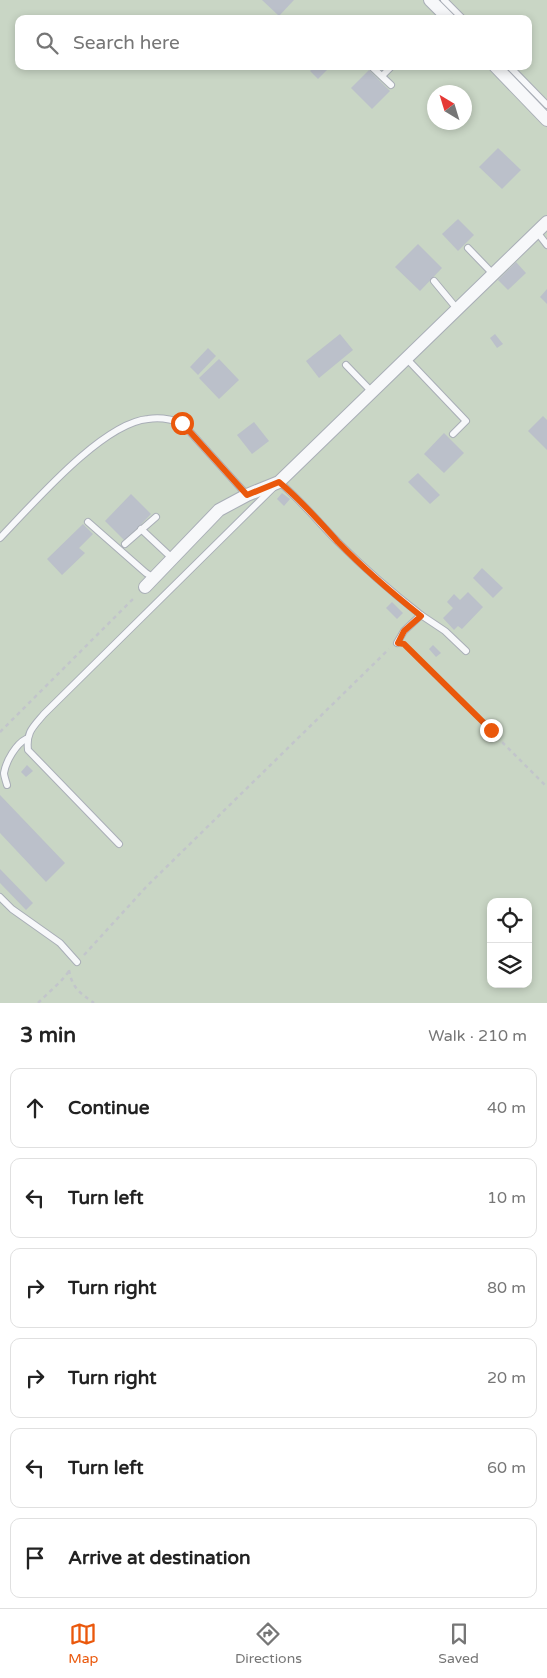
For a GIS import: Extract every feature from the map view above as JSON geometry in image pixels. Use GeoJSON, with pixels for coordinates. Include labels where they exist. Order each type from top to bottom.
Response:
{"type":"FeatureCollection","features":[{"type":"Feature","properties":{"kind":"street"},"geometry":{"type":"LineString","coordinates":[[430,0],[442,15]]}},
{"type":"Feature","properties":{"kind":"street"},"geometry":{"type":"LineString","coordinates":[[499,70],[547,120]]}},
{"type":"Feature","properties":{"kind":"street"},"geometry":{"type":"LineString","coordinates":[[149,583],[219,510],[247,495],[279,482],[547,222]]}},
{"type":"Feature","properties":{"kind":"lane"},"geometry":{"type":"LineString","coordinates":[[444,0],[459,15]]}},
{"type":"Feature","properties":{"kind":"lane"},"geometry":{"type":"LineString","coordinates":[[375,70],[391,85]]}},
{"type":"Feature","properties":{"kind":"lane"},"geometry":{"type":"LineString","coordinates":[[382,76],[388,70]]}},
{"type":"Feature","properties":{"kind":"lane"},"geometry":{"type":"LineString","coordinates":[[514,70],[547,104]]}},
{"type":"Feature","properties":{"kind":"lane"},"geometry":{"type":"LineString","coordinates":[[537,232],[547,245]]}},
{"type":"Feature","properties":{"kind":"lane"},"geometry":{"type":"LineString","coordinates":[[468,248],[494,275]]}},
{"type":"Feature","properties":{"kind":"lane"},"geometry":{"type":"LineString","coordinates":[[434,281],[458,310]]}},
{"type":"Feature","properties":{"kind":"lane"},"geometry":{"type":"LineString","coordinates":[[407,359],[466,421],[453,434]]}},
{"type":"Feature","properties":{"kind":"lane"},"geometry":{"type":"LineString","coordinates":[[346,365],[372,392]]}},
{"type":"Feature","properties":{"kind":"lane"},"geometry":{"type":"LineString","coordinates":[[0,538],[90,448],[124,426],[147,418],[171,419],[182,423],[247,495]]}},
{"type":"Feature","properties":{"kind":"lane"},"geometry":{"type":"LineString","coordinates":[[7,785],[4,774],[16,747],[26,739],[30,730],[44,714],[279,482],[306,506],[339,543],[382,584],[421,616],[445,631],[466,651]]}},
{"type":"Feature","properties":{"kind":"lane"},"geometry":{"type":"LineString","coordinates":[[125,544],[156,517]]}},
{"type":"Feature","properties":{"kind":"lane"},"geometry":{"type":"LineString","coordinates":[[88,522],[149,583]]}},
{"type":"Feature","properties":{"kind":"lane"},"geometry":{"type":"LineString","coordinates":[[141,530],[173,559]]}},
{"type":"Feature","properties":{"kind":"lane"},"geometry":{"type":"LineString","coordinates":[[398,643],[404,631],[421,616]]}},
{"type":"Feature","properties":{"kind":"lane"},"geometry":{"type":"LineString","coordinates":[[26,739],[28,750],[120,844]]}},
{"type":"Feature","properties":{"kind":"lane"},"geometry":{"type":"LineString","coordinates":[[0,897],[12,909],[60,943],[78,962]]}},
{"type":"Feature","properties":{"kind":"path"},"geometry":{"type":"LineString","coordinates":[[0,732],[149,583]]}},
{"type":"Feature","properties":{"kind":"path"},"geometry":{"type":"LineString","coordinates":[[38,1003],[61,981],[147,886],[391,647],[398,643],[404,644],[547,787]]}},
{"type":"Feature","properties":{"kind":"path"},"geometry":{"type":"LineString","coordinates":[[69,970],[71,982],[75,988],[94,1003]]}},
{"type":"Feature","properties":{"kind":"green space"},"geometry":{"type":"Polygon","coordinates":[[[0,0],[547,0],[547,1003],[0,1003],[0,0]]]}},
{"type":"Feature","properties":{"kind":"building"},"geometry":{"type":"Polygon","coordinates":[[[262,0],[294,0],[280,15],[262,0]]]}},
{"type":"Feature","properties":{"kind":"building"},"geometry":{"type":"Polygon","coordinates":[[[311,70],[327,70],[318,79],[311,70]]]}},
{"type":"Feature","properties":{"kind":"building"},"geometry":{"type":"Polygon","coordinates":[[[369,70],[390,91],[372,109],[351,88],[369,70]]]}},
{"type":"Feature","properties":{"kind":"building"},"geometry":{"type":"Polygon","coordinates":[[[498,148],[521,170],[502,189],[479,167],[498,148]]]}},
{"type":"Feature","properties":{"kind":"building"},"geometry":{"type":"Polygon","coordinates":[[[458,219],[474,235],[458,251],[442,234],[458,219]]]}},
{"type":"Feature","properties":{"kind":"building"},"geometry":{"type":"Polygon","coordinates":[[[418,244],[442,268],[420,291],[395,267],[418,244]]]}},
{"type":"Feature","properties":{"kind":"building"},"geometry":{"type":"Polygon","coordinates":[[[516,262],[526,273],[508,290],[498,280],[516,262]]]}},
{"type":"Feature","properties":{"kind":"building"},"geometry":{"type":"Polygon","coordinates":[[[547,289],[547,304],[540,297],[547,289]]]}},
{"type":"Feature","properties":{"kind":"building"},"geometry":{"type":"Polygon","coordinates":[[[340,334],[353,350],[319,378],[306,361],[340,334]]]}},
{"type":"Feature","properties":{"kind":"building"},"geometry":{"type":"Polygon","coordinates":[[[495,334],[503,344],[497,348],[490,338],[495,334]]]}},
{"type":"Feature","properties":{"kind":"building"},"geometry":{"type":"Polygon","coordinates":[[[208,348],[216,356],[198,375],[190,367],[208,348]]]}},
{"type":"Feature","properties":{"kind":"building"},"geometry":{"type":"Polygon","coordinates":[[[219,359],[239,380],[219,399],[199,378],[219,359]]]}},
{"type":"Feature","properties":{"kind":"building"},"geometry":{"type":"Polygon","coordinates":[[[543,416],[547,420],[547,450],[528,431],[543,416]]]}},
{"type":"Feature","properties":{"kind":"building"},"geometry":{"type":"Polygon","coordinates":[[[254,422],[269,441],[252,454],[237,435],[254,422]]]}},
{"type":"Feature","properties":{"kind":"building"},"geometry":{"type":"Polygon","coordinates":[[[444,433],[464,453],[444,473],[424,454],[444,433]]]}},
{"type":"Feature","properties":{"kind":"building"},"geometry":{"type":"Polygon","coordinates":[[[418,473],[440,495],[430,504],[408,482],[418,473]]]}},
{"type":"Feature","properties":{"kind":"building"},"geometry":{"type":"Polygon","coordinates":[[[282,493],[290,499],[284,506],[277,499],[282,493]]]}},
{"type":"Feature","properties":{"kind":"building"},"geometry":{"type":"Polygon","coordinates":[[[131,494],[151,514],[125,541],[105,521],[131,494]]]}},
{"type":"Feature","properties":{"kind":"building"},"geometry":{"type":"Polygon","coordinates":[[[83,524],[93,534],[79,548],[85,553],[62,575],[47,559],[83,524]]]}},
{"type":"Feature","properties":{"kind":"building"},"geometry":{"type":"Polygon","coordinates":[[[482,568],[503,588],[493,598],[473,578],[482,568]]]}},
{"type":"Feature","properties":{"kind":"building"},"geometry":{"type":"Polygon","coordinates":[[[468,592],[483,607],[462,629],[458,626],[454,630],[443,618],[453,608],[447,602],[454,594],[460,600],[468,592]]]}},
{"type":"Feature","properties":{"kind":"building"},"geometry":{"type":"Polygon","coordinates":[[[392,602],[403,613],[397,619],[386,608],[392,602]]]}},
{"type":"Feature","properties":{"kind":"building"},"geometry":{"type":"Polygon","coordinates":[[[433,645],[441,653],[436,657],[429,649],[433,645]]]}},
{"type":"Feature","properties":{"kind":"building"},"geometry":{"type":"Polygon","coordinates":[[[27,765],[33,771],[26,777],[21,772],[27,765]]]}},
{"type":"Feature","properties":{"kind":"building"},"geometry":{"type":"Polygon","coordinates":[[[0,795],[65,863],[46,882],[0,833],[0,795]]]}},
{"type":"Feature","properties":{"kind":"building"},"geometry":{"type":"Polygon","coordinates":[[[0,869],[33,903],[26,910],[0,883],[0,869]]]}},
{"type":"Feature","properties":{"kind":"route"},"geometry":{"type":"LineString","coordinates":[[182,423],[247,495],[279,482],[306,506],[339,543],[382,584],[421,616],[404,631],[398,643],[404,644],[420,662],[491,730]]}}]}
